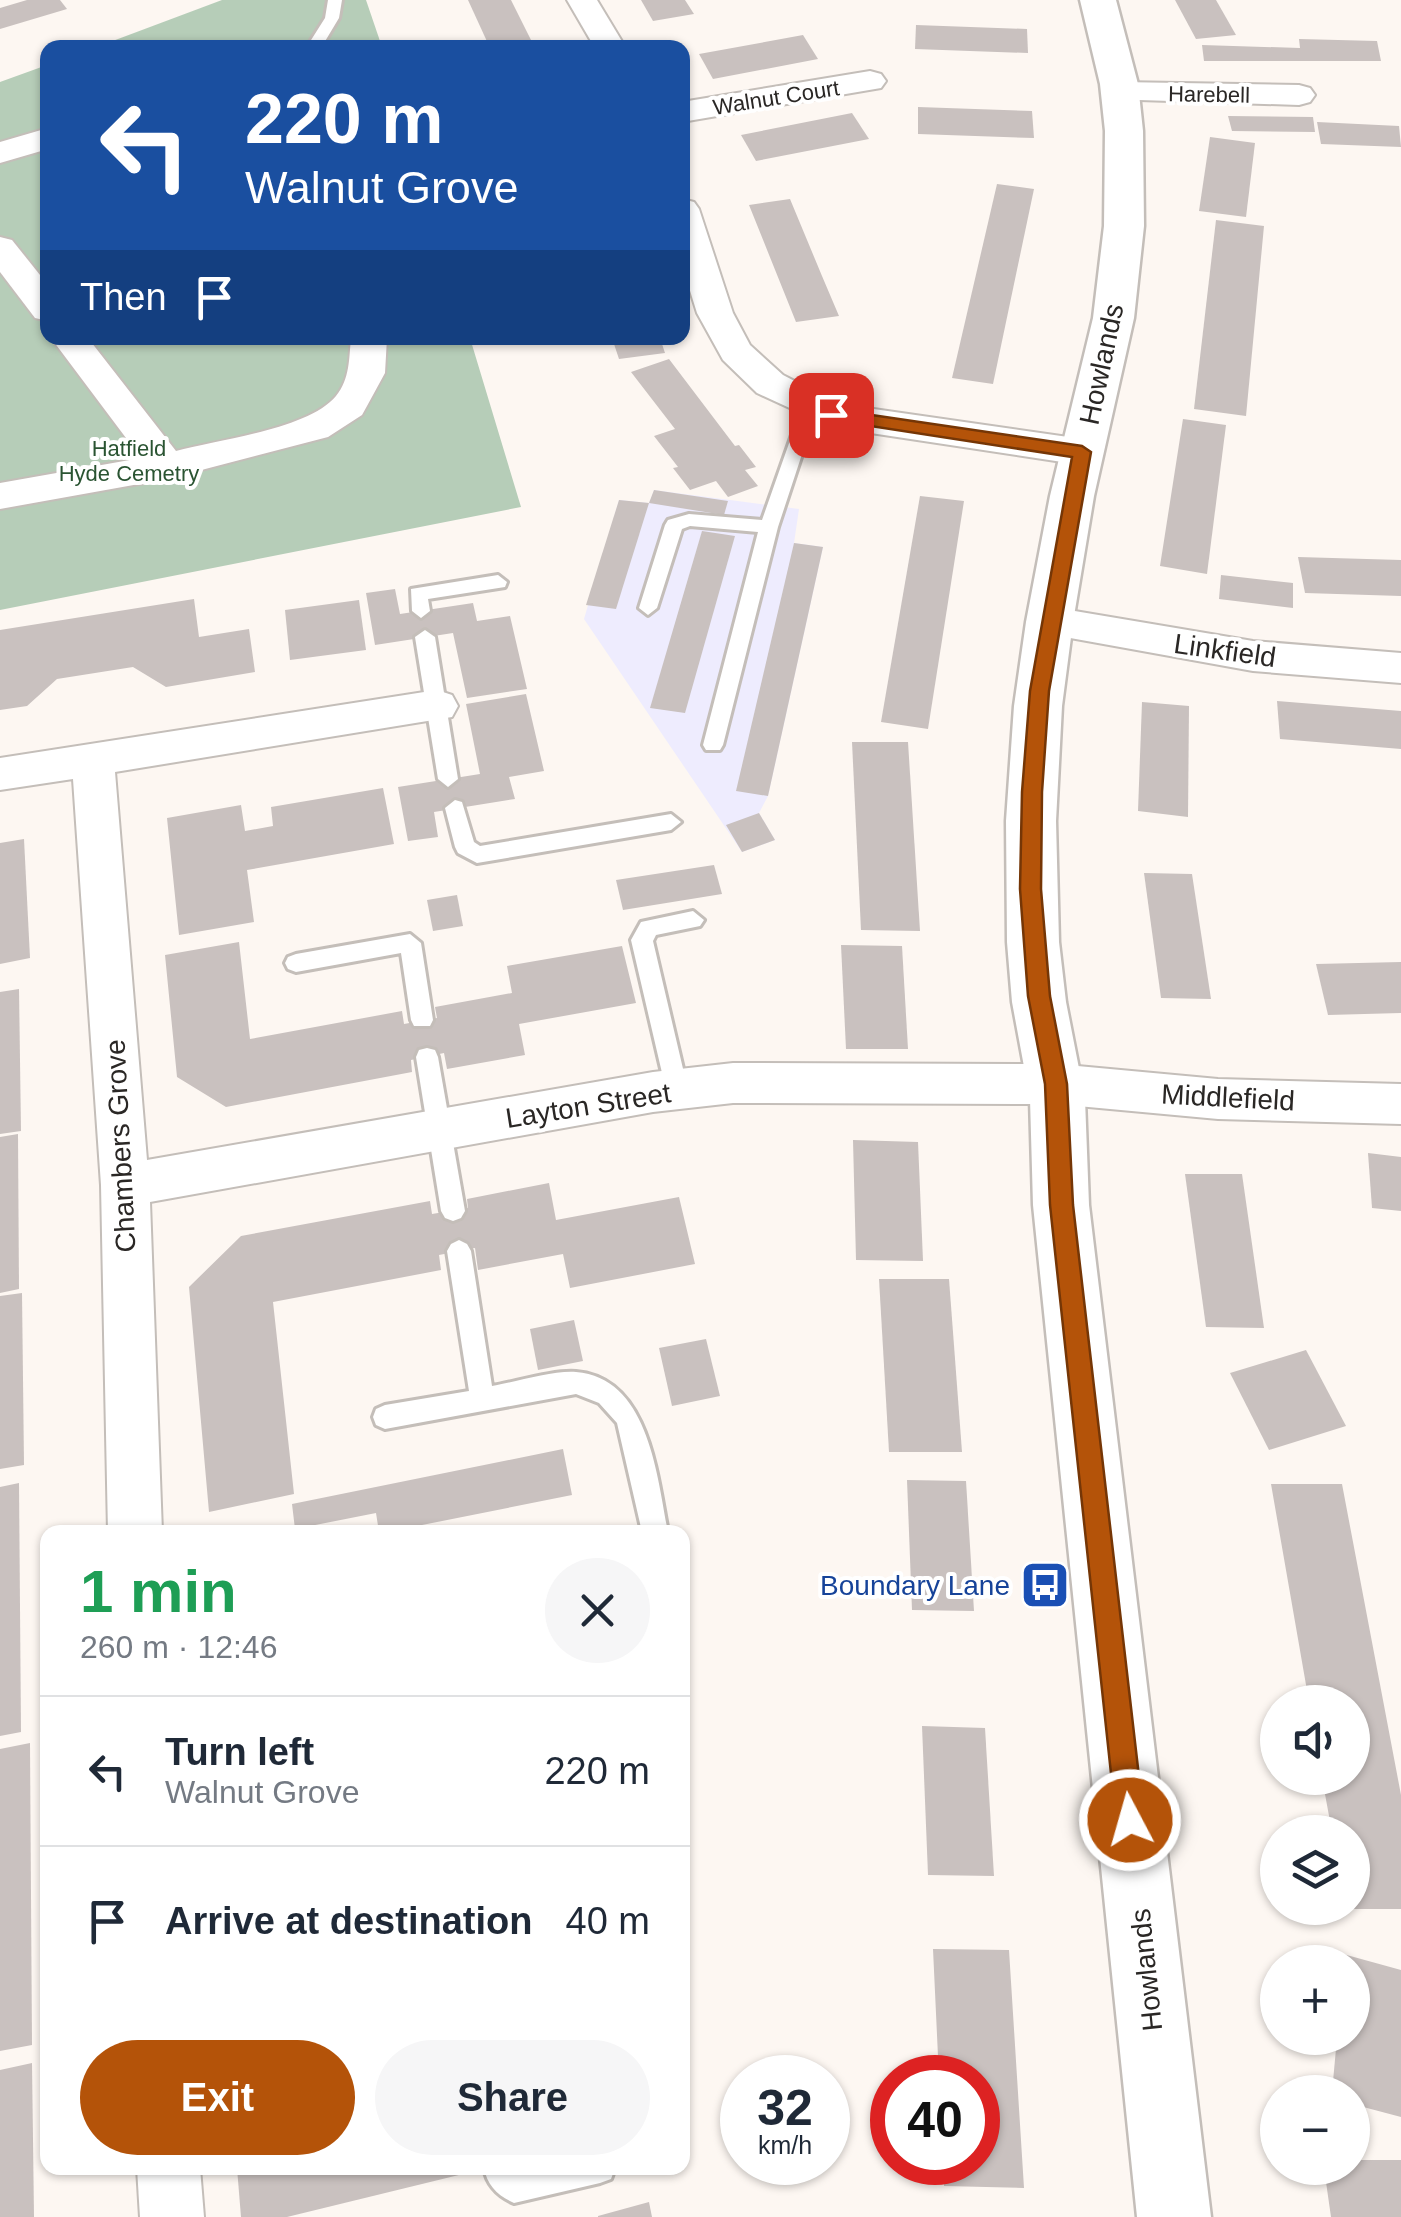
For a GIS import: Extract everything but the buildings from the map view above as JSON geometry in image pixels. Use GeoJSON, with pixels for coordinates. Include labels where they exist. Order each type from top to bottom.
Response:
{"type":"FeatureCollection","features":[{"type":"Feature","properties":{"kind":"street"},"geometry":{"type":"LineString","coordinates":[[582,0],[606,40]]}},
{"type":"Feature","properties":{"kind":"street","name":"Howlands"},"geometry":{"type":"LineString","coordinates":[[1098,0],[1118,92],[1123,201],[1119,265],[1106,357],[1082,452],[1051,622],[1036,742],[1031,889],[1039,996],[1056,1084],[1062,1205],[1174,2217]]}},
{"type":"Feature","properties":{"kind":"street","name":"Walnut Court"},"geometry":{"type":"LineString","coordinates":[[690,111],[870,81]]}},
{"type":"Feature","properties":{"kind":"street","name":"Harebell"},"geometry":{"type":"LineString","coordinates":[[1118,92],[1299,95]]}},
{"type":"Feature","properties":{"kind":"street"},"geometry":{"type":"LineString","coordinates":[[0,154],[40,141]]}},
{"type":"Feature","properties":{"kind":"street"},"geometry":{"type":"LineString","coordinates":[[690,234],[715,313],[736,352],[770,384],[831,415],[1082,452]]}},
{"type":"Feature","properties":{"kind":"street"},"geometry":{"type":"LineString","coordinates":[[0,248],[40,300]]}},
{"type":"Feature","properties":{"kind":"street"},"geometry":{"type":"LineString","coordinates":[[74,345],[168,466]]}},
{"type":"Feature","properties":{"kind":"street"},"geometry":{"type":"LineString","coordinates":[[0,496],[168,466],[315,428],[350,406],[368,373],[369,345]]}},
{"type":"Feature","properties":{"kind":"street","name":"Linkfield"},"geometry":{"type":"LineString","coordinates":[[1051,622],[1253,656],[1401,668]]}},
{"type":"Feature","properties":{"kind":"street"},"geometry":{"type":"LineString","coordinates":[[0,774],[438,706]]}},
{"type":"Feature","properties":{"kind":"street","name":"Chambers Grove"},"geometry":{"type":"LineString","coordinates":[[93,760],[124,1185],[135,1525]]}},
{"type":"Feature","properties":{"kind":"street","name":"Layton Street"},"geometry":{"type":"LineString","coordinates":[[124,1185],[732,1083],[1056,1084]]}},
{"type":"Feature","properties":{"kind":"street","name":"Middlefield"},"geometry":{"type":"LineString","coordinates":[[1056,1084],[1218,1099],[1401,1104]]}},
{"type":"Feature","properties":{"kind":"street"},"geometry":{"type":"LineString","coordinates":[[169,2175],[172,2217]]}},
{"type":"Feature","properties":{"kind":"lane"},"geometry":{"type":"LineString","coordinates":[[319,40],[332,18],[335,0]]}},
{"type":"Feature","properties":{"kind":"lane"},"geometry":{"type":"LineString","coordinates":[[713,746],[769,528],[799,436],[831,415]]}},
{"type":"Feature","properties":{"kind":"lane"},"geometry":{"type":"LineString","coordinates":[[648,608],[674,525],[688,520],[769,528]]}},
{"type":"Feature","properties":{"kind":"lane"},"geometry":{"type":"LineString","coordinates":[[421,611],[418,594],[498,582]]}},
{"type":"Feature","properties":{"kind":"lane"},"geometry":{"type":"LineString","coordinates":[[426,637],[448,779]]}},
{"type":"Feature","properties":{"kind":"lane"},"geometry":{"type":"LineString","coordinates":[[455,808],[465,847],[477,855],[671,822]]}},
{"type":"Feature","properties":{"kind":"lane"},"geometry":{"type":"LineString","coordinates":[[676,1090],[642,940],[649,928],[693,920]]}},
{"type":"Feature","properties":{"kind":"lane"},"geometry":{"type":"LineString","coordinates":[[296,963],[410,944],[422,1020]]}},
{"type":"Feature","properties":{"kind":"lane"},"geometry":{"type":"LineString","coordinates":[[427,1056],[453,1210]]}},
{"type":"Feature","properties":{"kind":"lane"},"geometry":{"type":"LineString","coordinates":[[459,1251],[482,1398]]}},
{"type":"Feature","properties":{"kind":"lane"},"geometry":{"type":"LineString","coordinates":[[385,1418],[576,1383],[608,1395],[628,1418],[653,1525]]}},
{"type":"Feature","properties":{"kind":"lane"},"geometry":{"type":"LineString","coordinates":[[501,2175],[514,2188],[570,2175]]}},
{"type":"Feature","properties":{"kind":"shaded area"},"geometry":{"type":"Polygon","coordinates":[[[654,490],[799,509],[794,543],[823,547],[768,796],[759,813],[775,840],[742,852],[584,619],[619,500],[649,503],[654,490]]]}},
{"type":"Feature","properties":{"kind":"green space"},"geometry":{"type":"Polygon","coordinates":[[[222,0],[366,0],[380,40],[115,40],[222,0]]]}},
{"type":"Feature","properties":{"kind":"green space","name":"Hatfield Hyde Cemetry"},"geometry":{"type":"Polygon","coordinates":[[[40,68],[40,345],[472,345],[521,507],[0,610],[0,82],[40,68]]]}},
{"type":"Feature","properties":{"kind":"place","name":"Boundary Lane"},"geometry":{"type":"Point","coordinates":[1045,1585]}},
{"type":"Feature","properties":{"kind":"route"},"geometry":{"type":"LineString","coordinates":[[831,415],[1082,452],[1040,691],[1032,792],[1031,889],[1034,959],[1056,1084],[1062,1205],[1130,1820]]}}]}
